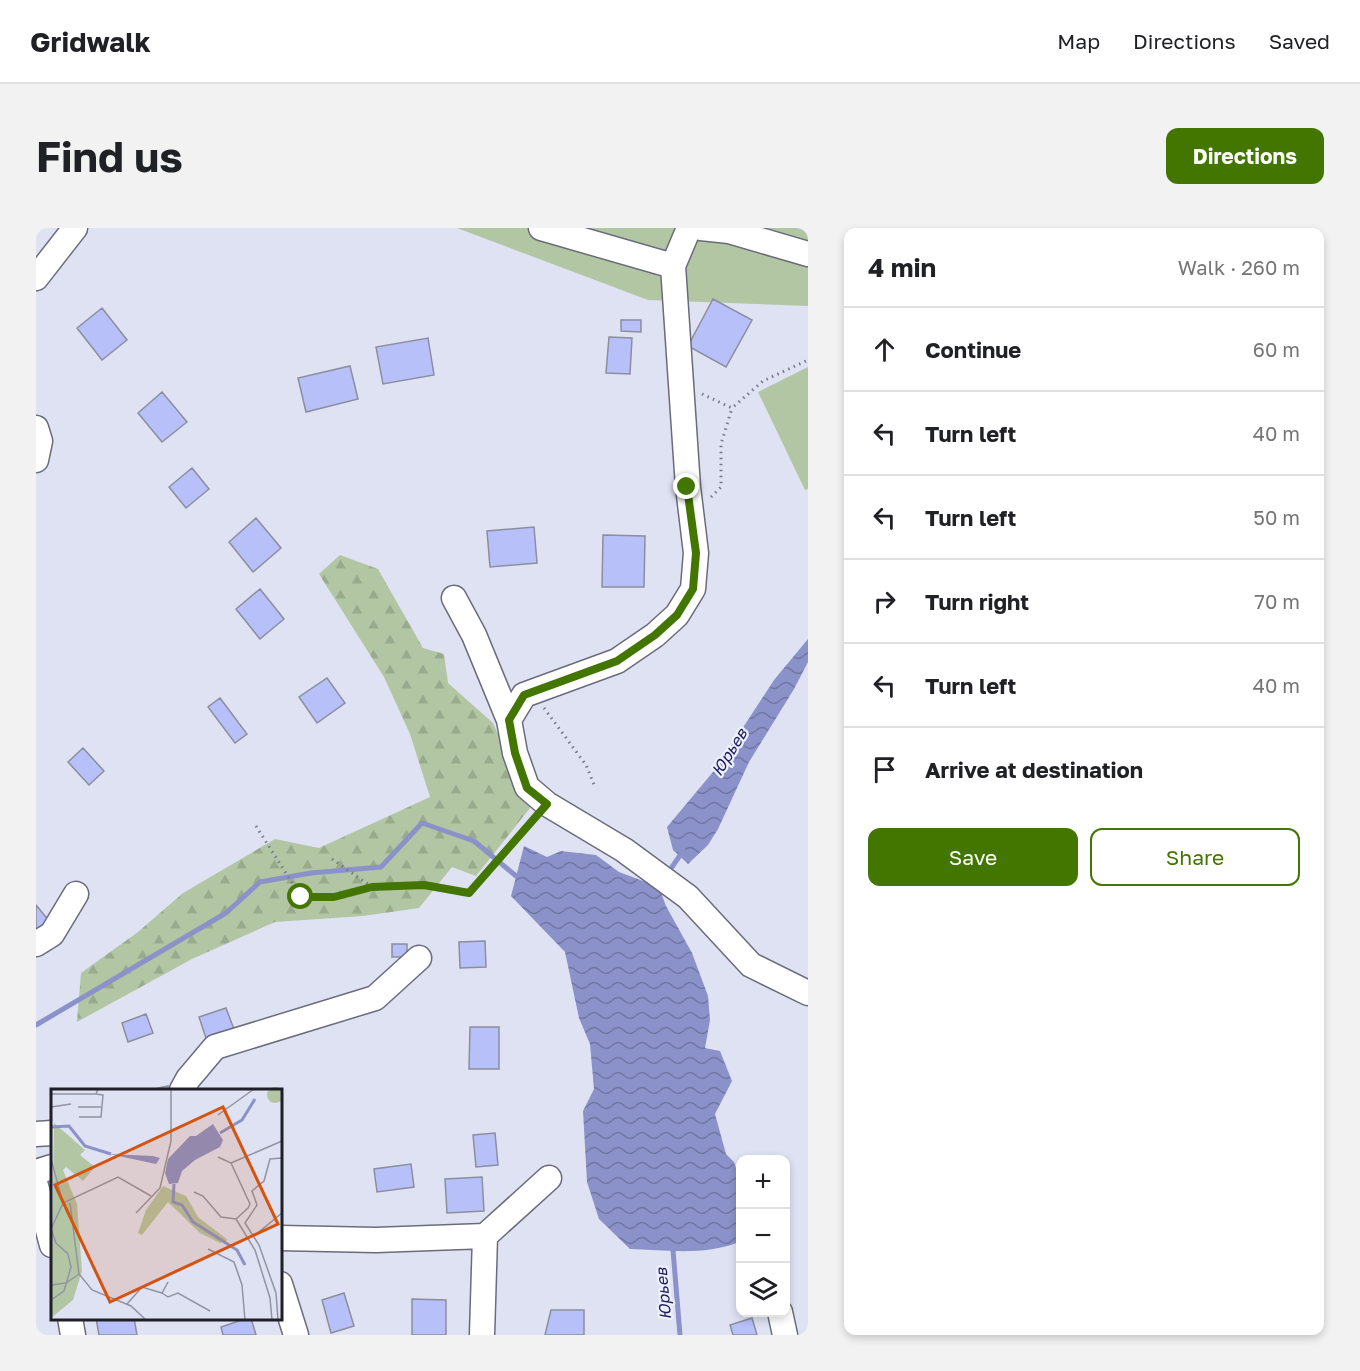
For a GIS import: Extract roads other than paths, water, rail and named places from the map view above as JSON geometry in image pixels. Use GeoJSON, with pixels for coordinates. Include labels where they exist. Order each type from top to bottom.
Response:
{"type":"FeatureCollection","features":[{"type":"Feature","properties":{"kind":"street"},"geometry":{"type":"LineString","coordinates":[[36,278],[75,228]]}},
{"type":"Feature","properties":{"kind":"street"},"geometry":{"type":"LineString","coordinates":[[541,228],[672,266]]}},
{"type":"Feature","properties":{"kind":"street"},"geometry":{"type":"LineString","coordinates":[[509,720],[524,695],[617,661],[655,635],[677,615],[693,589],[696,553],[691,521],[672,266],[689,228]]}},
{"type":"Feature","properties":{"kind":"street"},"geometry":{"type":"LineString","coordinates":[[701,228],[729,231],[808,254]]}},
{"type":"Feature","properties":{"kind":"street"},"geometry":{"type":"LineString","coordinates":[[36,428],[40,441],[36,460]]}},
{"type":"Feature","properties":{"kind":"street"},"geometry":{"type":"LineString","coordinates":[[454,598],[474,635],[509,720],[515,753],[527,788],[547,804],[624,850],[688,897],[751,965],[808,993]]}},
{"type":"Feature","properties":{"kind":"street"},"geometry":{"type":"LineString","coordinates":[[36,944],[52,934],[76,894]]}},
{"type":"Feature","properties":{"kind":"street"},"geometry":{"type":"LineString","coordinates":[[183,1089],[215,1047],[375,998],[419,958]]}},
{"type":"Feature","properties":{"kind":"street"},"geometry":{"type":"LineString","coordinates":[[36,1134],[51,1132]]}},
{"type":"Feature","properties":{"kind":"street"},"geometry":{"type":"LineString","coordinates":[[36,1172],[51,1167]]}},
{"type":"Feature","properties":{"kind":"street"},"geometry":{"type":"LineString","coordinates":[[282,1238],[376,1240],[485,1236],[549,1178]]}},
{"type":"Feature","properties":{"kind":"street"},"geometry":{"type":"LineString","coordinates":[[36,1186],[51,1241]]}},
{"type":"Feature","properties":{"kind":"street"},"geometry":{"type":"LineString","coordinates":[[482,1335],[485,1236]]}},
{"type":"Feature","properties":{"kind":"street"},"geometry":{"type":"LineString","coordinates":[[282,1290],[296,1335]]}},
{"type":"Feature","properties":{"kind":"street"},"geometry":{"type":"LineString","coordinates":[[781,1317],[785,1335]]}},
{"type":"Feature","properties":{"kind":"street"},"geometry":{"type":"LineString","coordinates":[[70,1320],[73,1335]]}},
{"type":"Feature","properties":{"kind":"water"},"geometry":{"type":"Polygon","coordinates":[[[808,639],[808,662],[794,689],[749,762],[718,829],[708,845],[688,864],[673,850],[667,827],[718,766],[774,680],[808,639]]]}},
{"type":"Feature","properties":{"kind":"water"},"geometry":{"type":"Polygon","coordinates":[[[524,846],[547,857],[561,851],[596,855],[619,872],[659,887],[666,906],[692,953],[708,996],[710,1020],[705,1048],[720,1051],[732,1081],[715,1114],[726,1154],[734,1162],[736,1168],[736,1243],[699,1251],[630,1249],[599,1219],[587,1182],[583,1111],[594,1089],[590,1044],[579,1018],[565,952],[511,896],[524,846]]]}},
{"type":"Feature","properties":{"kind":"waterway"},"geometry":{"type":"LineString","coordinates":[[36,1025],[226,913],[260,882],[311,873],[381,867],[422,823],[474,841],[516,876]]}},
{"type":"Feature","properties":{"kind":"waterway","name":"Юрьев"},"geometry":{"type":"LineString","coordinates":[[672,867],[683,851]]}},
{"type":"Feature","properties":{"kind":"waterway","name":"Юрьев"},"geometry":{"type":"LineString","coordinates":[[673,1250],[680,1335]]}}]}
